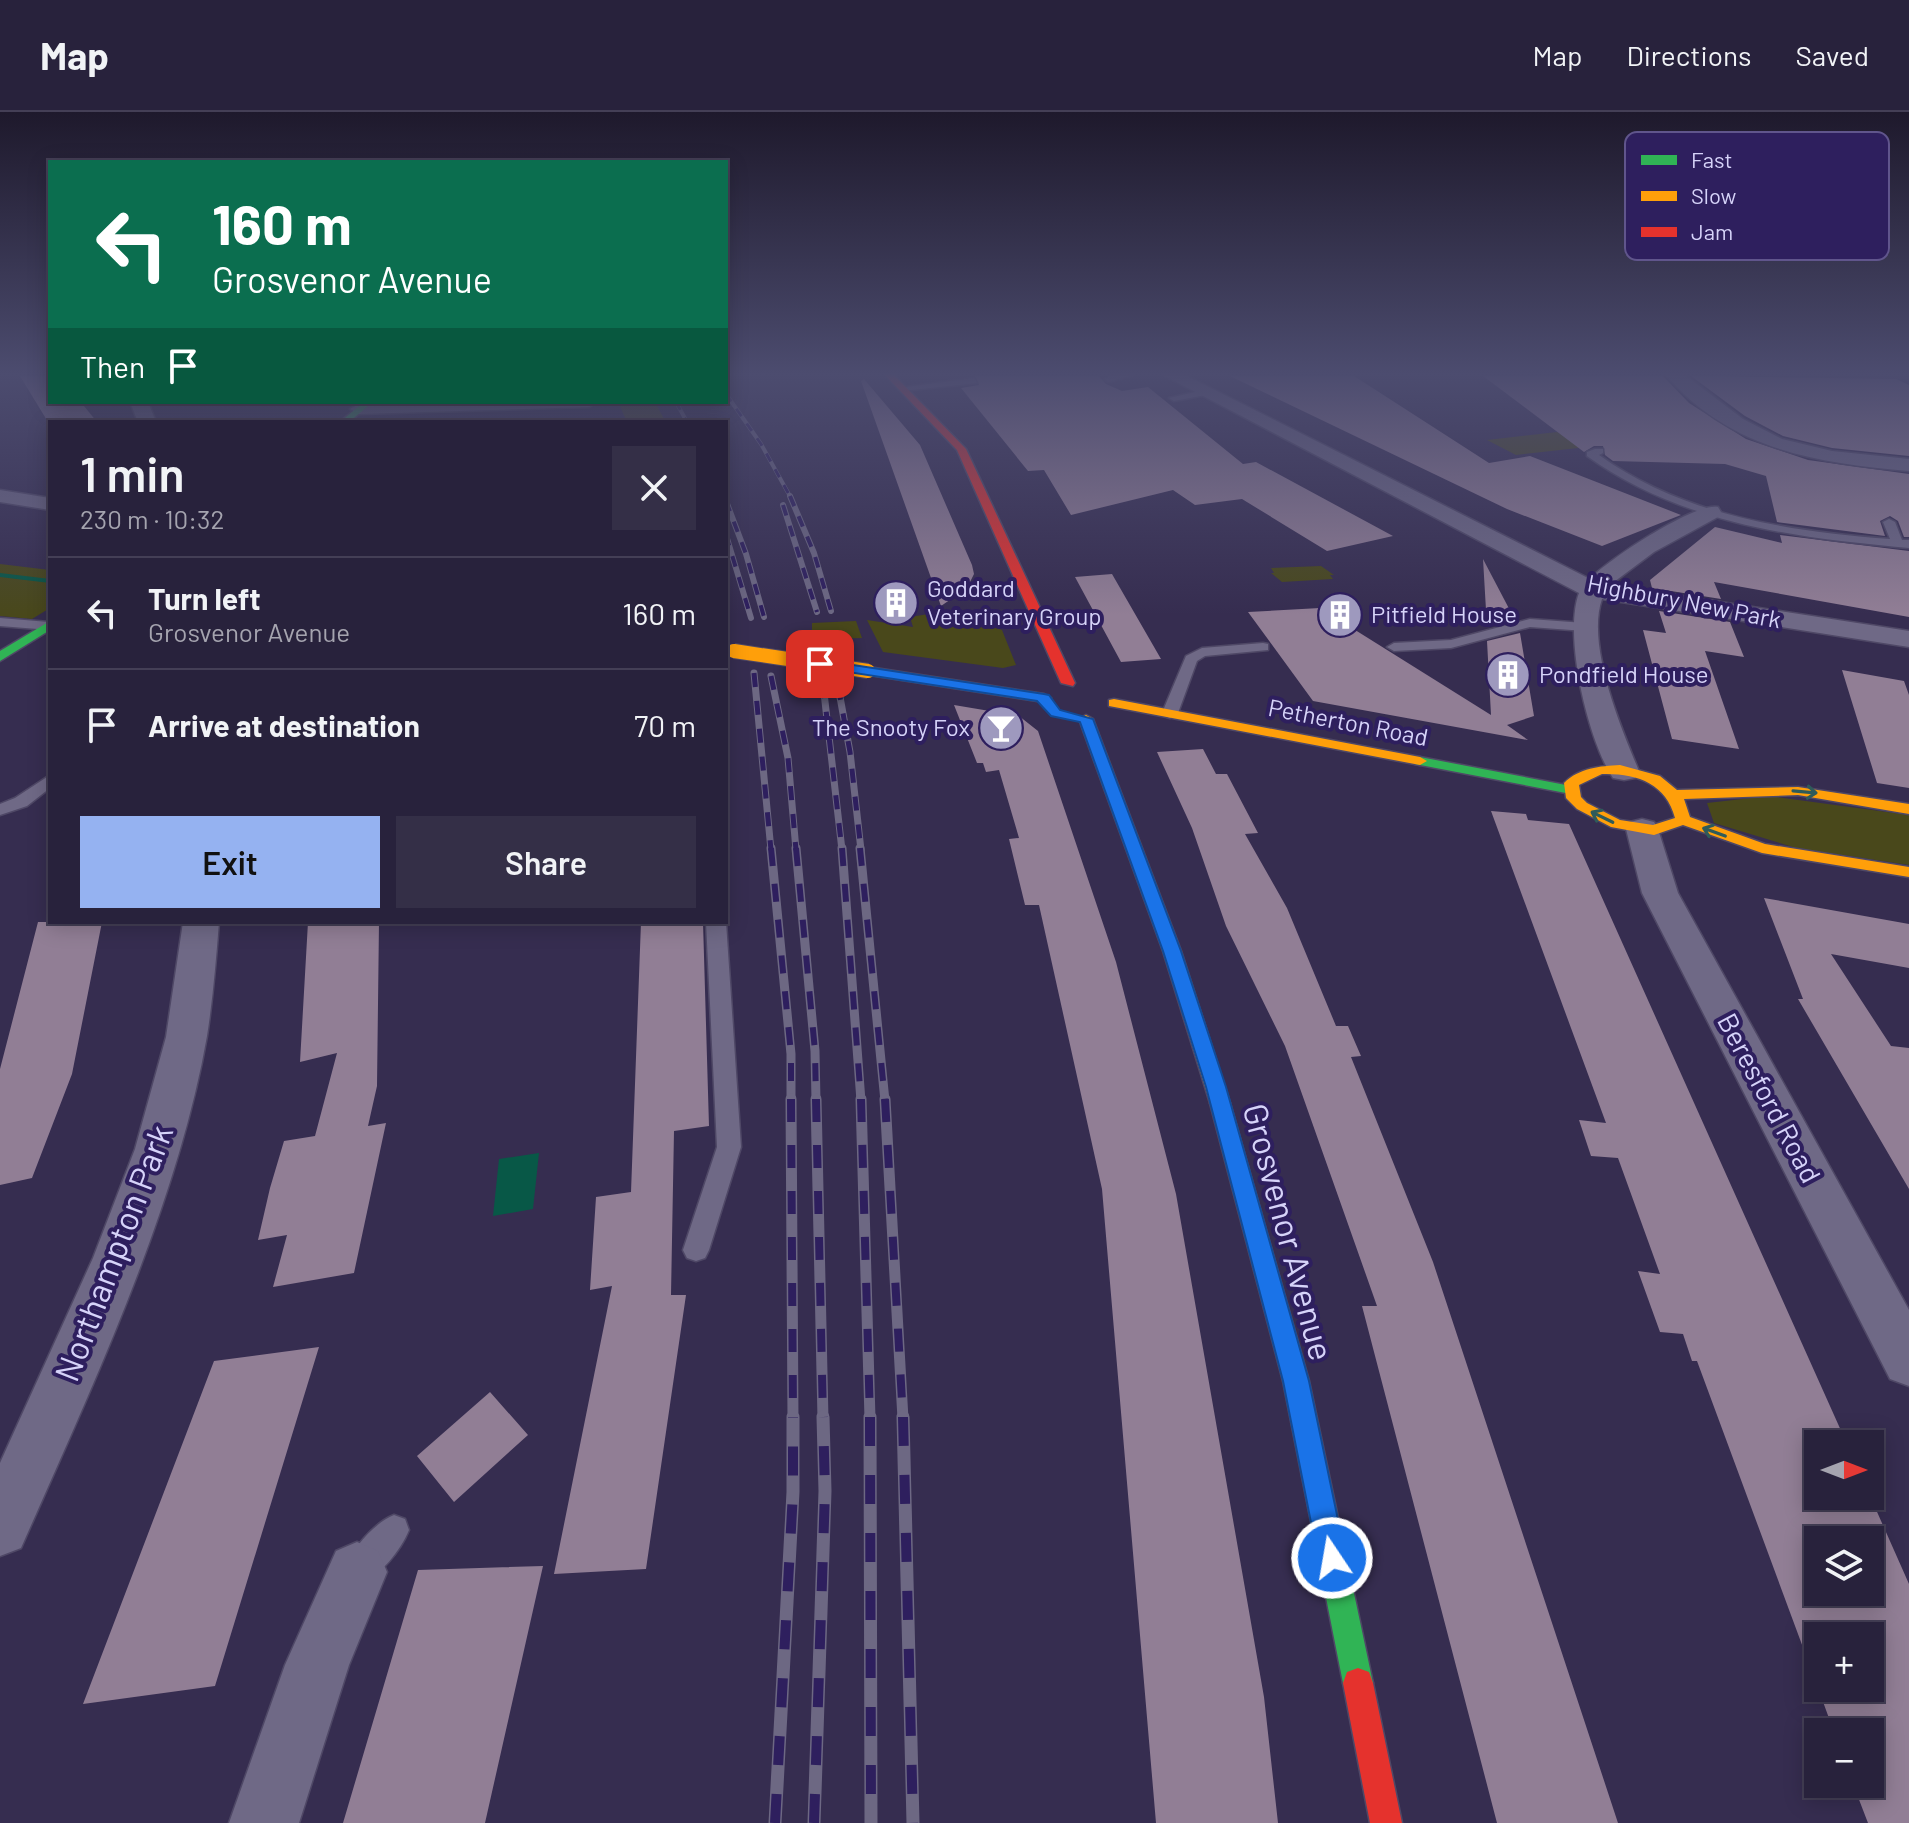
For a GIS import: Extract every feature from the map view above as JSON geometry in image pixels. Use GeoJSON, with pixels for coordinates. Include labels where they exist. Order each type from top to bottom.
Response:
{"type":"FeatureCollection","features":[{"type":"Feature","properties":{"kind":"street"},"geometry":{"type":"LineString","coordinates":[[964,455],[1068,683]]}},
{"type":"Feature","properties":{"kind":"street","name":"Highbury New Park"},"geometry":{"type":"LineString","coordinates":[[1330,455],[1592,590],[1909,639]]}},
{"type":"Feature","properties":{"kind":"street"},"geometry":{"type":"LineString","coordinates":[[1826,455],[1909,465]]}},
{"type":"Feature","properties":{"kind":"street"},"geometry":{"type":"LineString","coordinates":[[0,496],[48,504]]}},
{"type":"Feature","properties":{"kind":"street"},"geometry":{"type":"LineString","coordinates":[[1624,771],[1601,707],[1585,627],[1585,608],[1592,590],[1628,559],[1710,512]]}},
{"type":"Feature","properties":{"kind":"street"},"geometry":{"type":"LineString","coordinates":[[0,657],[48,631]]}},
{"type":"Feature","properties":{"kind":"street"},"geometry":{"type":"LineString","coordinates":[[0,673],[48,632]]}},
{"type":"Feature","properties":{"kind":"street"},"geometry":{"type":"LineString","coordinates":[[728,650],[1044,698]]}},
{"type":"Feature","properties":{"kind":"street"},"geometry":{"type":"LineString","coordinates":[[1068,683],[1096,685],[1109,692],[1114,703],[1102,715],[1086,719],[1060,715],[1044,703],[1044,698],[1051,688],[1068,683]]}},
{"type":"Feature","properties":{"kind":"street","name":"Petherton Road"},"geometry":{"type":"LineString","coordinates":[[1114,703],[1571,790]]}},
{"type":"Feature","properties":{"kind":"street","name":"Grosvenor Avenue"},"geometry":{"type":"LineString","coordinates":[[1086,719],[1172,951],[1232,1146],[1296,1381],[1386,1823]]}},
{"type":"Feature","properties":{"kind":"street"},"geometry":{"type":"LineString","coordinates":[[1683,820],[1684,805],[1677,795],[1646,776],[1598,769],[1575,778],[1571,790],[1574,798],[1597,816],[1616,824],[1642,829],[1667,828],[1683,820],[1762,848],[1909,872]]}},
{"type":"Feature","properties":{"kind":"street"},"geometry":{"type":"LineString","coordinates":[[1677,795],[1798,791],[1909,809]]}},
{"type":"Feature","properties":{"kind":"street","name":"Beresford Road"},"geometry":{"type":"LineString","coordinates":[[1642,829],[1660,893],[1909,1361]]}},
{"type":"Feature","properties":{"kind":"street","name":"Northampton Park"},"geometry":{"type":"LineString","coordinates":[[0,1527],[122,1252],[165,1127],[191,1024],[201,924]]}},
{"type":"Feature","properties":{"kind":"street"},"geometry":{"type":"LineString","coordinates":[[264,1823],[317,1665],[376,1551]]}},
{"type":"Feature","properties":{"kind":"lane"},"geometry":{"type":"LineString","coordinates":[[1592,455],[1641,486],[1710,512],[1776,529],[1904,544]]}},
{"type":"Feature","properties":{"kind":"lane"},"geometry":{"type":"LineString","coordinates":[[1889,522],[1904,544]]}},
{"type":"Feature","properties":{"kind":"lane"},"geometry":{"type":"LineString","coordinates":[[0,622],[48,630]]}},
{"type":"Feature","properties":{"kind":"lane"},"geometry":{"type":"LineString","coordinates":[[1394,647],[1451,644],[1530,623],[1585,627]]}},
{"type":"Feature","properties":{"kind":"lane"},"geometry":{"type":"LineString","coordinates":[[1170,713],[1191,659],[1202,652],[1263,647]]}},
{"type":"Feature","properties":{"kind":"lane"},"geometry":{"type":"LineString","coordinates":[[0,810],[21,802],[48,782]]}},
{"type":"Feature","properties":{"kind":"lane"},"geometry":{"type":"LineString","coordinates":[[696,1250],[729,1147],[716,924]]}},
{"type":"Feature","properties":{"kind":"shaded area"},"geometry":{"type":"Polygon","coordinates":[[[0,564],[48,570],[48,609],[32,619],[0,616],[0,564]]]}},
{"type":"Feature","properties":{"kind":"shaded area"},"geometry":{"type":"Polygon","coordinates":[[[1321,566],[1334,575],[1330,575],[1333,579],[1282,582],[1271,573],[1274,573],[1271,568],[1321,566]]]}},
{"type":"Feature","properties":{"kind":"shaded area"},"geometry":{"type":"Polygon","coordinates":[[[935,613],[978,620],[1002,630],[1016,665],[1003,668],[883,652],[867,620],[913,627],[910,617],[935,613]]]}},
{"type":"Feature","properties":{"kind":"shaded area"},"geometry":{"type":"Polygon","coordinates":[[[856,621],[862,638],[826,639],[824,631],[812,631],[812,623],[856,621]]]}},
{"type":"Feature","properties":{"kind":"shaded area"},"geometry":{"type":"Polygon","coordinates":[[[1769,796],[1909,815],[1909,865],[1796,848],[1714,823],[1707,803],[1769,796]]]}},
{"type":"Feature","properties":{"kind":"shaded area"},"geometry":{"type":"Polygon","coordinates":[[[539,1153],[533,1209],[493,1216],[499,1159],[539,1153]]]}},
{"type":"Feature","properties":{"kind":"building"},"geometry":{"type":"Polygon","coordinates":[[[887,455],[924,455],[972,565],[974,574],[967,588],[941,606],[887,455]]]}},
{"type":"Feature","properties":{"kind":"building"},"geometry":{"type":"Polygon","coordinates":[[[1015,455],[1232,455],[1243,464],[1256,462],[1393,536],[1327,551],[1242,499],[1195,505],[1173,490],[1071,515],[1044,470],[1028,471],[1015,455]]]}},
{"type":"Feature","properties":{"kind":"building"},"geometry":{"type":"Polygon","coordinates":[[[1394,455],[1476,455],[1489,463],[1530,456],[1681,515],[1602,546],[1507,509],[1394,455]]]}},
{"type":"Feature","properties":{"kind":"building"},"geometry":{"type":"Polygon","coordinates":[[[1605,455],[1793,455],[1808,460],[1909,474],[1909,537],[1904,537],[1898,521],[1890,516],[1880,521],[1885,536],[1777,522],[1766,476],[1725,464],[1613,461],[1605,455]]]}},
{"type":"Feature","properties":{"kind":"building"},"geometry":{"type":"Polygon","coordinates":[[[1715,527],[1782,543],[1780,535],[1909,551],[1909,617],[1714,582],[1721,599],[1652,588],[1650,580],[1715,527]]]}},
{"type":"Feature","properties":{"kind":"building"},"geometry":{"type":"Polygon","coordinates":[[[1483,559],[1515,620],[1487,627],[1483,559]]]}},
{"type":"Feature","properties":{"kind":"building"},"geometry":{"type":"Polygon","coordinates":[[[1112,574],[1161,659],[1121,662],[1075,577],[1112,574]]]}},
{"type":"Feature","properties":{"kind":"building"},"geometry":{"type":"Polygon","coordinates":[[[1320,608],[1491,715],[1487,641],[1520,633],[1534,716],[1507,725],[1528,740],[1313,701],[1248,612],[1320,608]]]}},
{"type":"Feature","properties":{"kind":"building"},"geometry":{"type":"Polygon","coordinates":[[[1659,611],[1730,622],[1744,657],[1705,651],[1739,749],[1672,739],[1643,630],[1666,633],[1659,611]]]}},
{"type":"Feature","properties":{"kind":"building"},"geometry":{"type":"Polygon","coordinates":[[[1842,670],[1904,681],[1909,695],[1909,788],[1877,783],[1842,670]]]}},
{"type":"Feature","properties":{"kind":"building"},"geometry":{"type":"Polygon","coordinates":[[[954,705],[1019,716],[1038,731],[1116,962],[1176,1194],[1264,1697],[1278,1823],[1156,1823],[1102,1189],[1039,905],[1025,905],[1009,839],[1019,838],[999,770],[986,772],[983,763],[977,763],[954,705]]]}},
{"type":"Feature","properties":{"kind":"building"},"geometry":{"type":"Polygon","coordinates":[[[1203,749],[1216,774],[1227,774],[1258,833],[1245,834],[1287,908],[1336,1026],[1348,1026],[1361,1056],[1351,1057],[1433,1262],[1618,1823],[1497,1823],[1362,1306],[1377,1306],[1285,1046],[1226,926],[1192,828],[1157,752],[1203,749]]]}},
{"type":"Feature","properties":{"kind":"building"},"geometry":{"type":"Polygon","coordinates":[[[1491,811],[1526,814],[1528,820],[1569,824],[1841,1430],[1804,1430],[1804,1510],[1876,1510],[1883,1526],[1804,1526],[1804,1606],[1884,1606],[1884,1528],[1909,1584],[1909,1823],[1868,1823],[1858,1798],[1884,1798],[1884,1718],[1829,1718],[1823,1702],[1884,1702],[1884,1622],[1804,1622],[1804,1651],[1697,1361],[1692,1361],[1683,1334],[1660,1332],[1638,1271],[1660,1274],[1618,1158],[1591,1156],[1579,1120],[1606,1123],[1491,811]]]}},
{"type":"Feature","properties":{"kind":"building"},"geometry":{"type":"Polygon","coordinates":[[[1764,898],[1909,924],[1909,968],[1831,954],[1891,1046],[1909,1048],[1909,1189],[1798,999],[1803,999],[1764,898]]]}},
{"type":"Feature","properties":{"kind":"building"},"geometry":{"type":"Polygon","coordinates":[[[38,922],[102,924],[72,1074],[32,1178],[0,1185],[0,1069],[38,922]]]}},
{"type":"Feature","properties":{"kind":"building"},"geometry":{"type":"Polygon","coordinates":[[[308,924],[379,924],[377,1086],[368,1126],[386,1123],[354,1273],[273,1287],[287,1235],[258,1240],[270,1188],[284,1141],[315,1136],[337,1053],[300,1062],[308,924]]]}},
{"type":"Feature","properties":{"kind":"building"},"geometry":{"type":"Polygon","coordinates":[[[641,924],[703,924],[709,1126],[674,1131],[671,1295],[686,1295],[646,1569],[554,1574],[612,1286],[590,1290],[596,1197],[631,1192],[641,924]]]}},
{"type":"Feature","properties":{"kind":"building"},"geometry":{"type":"Polygon","coordinates":[[[319,1347],[215,1686],[83,1704],[214,1361],[319,1347]]]}},
{"type":"Feature","properties":{"kind":"building"},"geometry":{"type":"Polygon","coordinates":[[[490,1392],[528,1435],[454,1502],[417,1456],[490,1392]]]}},
{"type":"Feature","properties":{"kind":"building"},"geometry":{"type":"Polygon","coordinates":[[[543,1566],[485,1823],[343,1823],[418,1570],[543,1566]]]}},
{"type":"Feature","properties":{"kind":"waterway"},"geometry":{"type":"LineString","coordinates":[[0,575],[48,581]]}},
{"type":"Feature","properties":{"kind":"railway"},"geometry":{"type":"LineString","coordinates":[[767,455],[790,497]]}},
{"type":"Feature","properties":{"kind":"railway"},"geometry":{"type":"LineString","coordinates":[[790,497],[814,553],[831,611]]}},
{"type":"Feature","properties":{"kind":"railway"},"geometry":{"type":"LineString","coordinates":[[783,505],[817,612]]}},
{"type":"Feature","properties":{"kind":"railway"},"geometry":{"type":"LineString","coordinates":[[728,506],[764,617]]}},
{"type":"Feature","properties":{"kind":"railway"},"geometry":{"type":"LineString","coordinates":[[728,542],[751,618]]}},
{"type":"Feature","properties":{"kind":"railway"},"geometry":{"type":"LineString","coordinates":[[754,673],[771,850]]}},
{"type":"Feature","properties":{"kind":"railway"},"geometry":{"type":"LineString","coordinates":[[771,676],[788,758],[796,850]]}},
{"type":"Feature","properties":{"kind":"railway"},"geometry":{"type":"LineString","coordinates":[[823,684],[842,850]]}},
{"type":"Feature","properties":{"kind":"railway"},"geometry":{"type":"LineString","coordinates":[[838,686],[850,752],[861,850]]}},
{"type":"Feature","properties":{"kind":"railway"},"geometry":{"type":"LineString","coordinates":[[771,848],[791,1054],[791,1099]]}},
{"type":"Feature","properties":{"kind":"railway"},"geometry":{"type":"LineString","coordinates":[[796,848],[815,1051],[816,1101]]}},
{"type":"Feature","properties":{"kind":"railway"},"geometry":{"type":"LineString","coordinates":[[842,848],[861,1101]]}},
{"type":"Feature","properties":{"kind":"railway"},"geometry":{"type":"LineString","coordinates":[[860,848],[885,1101]]}},
{"type":"Feature","properties":{"kind":"railway"},"geometry":{"type":"LineString","coordinates":[[791,1099],[793,1419]]}},
{"type":"Feature","properties":{"kind":"railway"},"geometry":{"type":"LineString","coordinates":[[816,1099],[823,1419]]}},
{"type":"Feature","properties":{"kind":"railway"},"geometry":{"type":"LineString","coordinates":[[861,1099],[870,1419]]}},
{"type":"Feature","properties":{"kind":"railway"},"geometry":{"type":"LineString","coordinates":[[885,1099],[903,1419]]}},
{"type":"Feature","properties":{"kind":"railway"},"geometry":{"type":"LineString","coordinates":[[814,1823],[825,1491],[823,1417]]}},
{"type":"Feature","properties":{"kind":"railway"},"geometry":{"type":"LineString","coordinates":[[870,1417],[871,1823]]}},
{"type":"Feature","properties":{"kind":"railway"},"geometry":{"type":"LineString","coordinates":[[903,1417],[913,1823]]}},
{"type":"Feature","properties":{"kind":"railway"},"geometry":{"type":"LineString","coordinates":[[775,1823],[793,1492],[793,1419]]}},
{"type":"Feature","properties":{"kind":"traffic: fast"},"geometry":{"type":"LineString","coordinates":[[0,657],[48,626]]}},
{"type":"Feature","properties":{"kind":"traffic: fast"},"geometry":{"type":"LineString","coordinates":[[868,671],[1044,698]]}},
{"type":"Feature","properties":{"kind":"traffic: fast"},"geometry":{"type":"LineString","coordinates":[[1420,761],[1571,790]]}},
{"type":"Feature","properties":{"kind":"traffic: fast"},"geometry":{"type":"LineString","coordinates":[[1220,1103],[1296,1381],[1358,1683]]}},
{"type":"Feature","properties":{"kind":"traffic: slow"},"geometry":{"type":"LineString","coordinates":[[728,650],[868,671]]}},
{"type":"Feature","properties":{"kind":"traffic: slow"},"geometry":{"type":"LineString","coordinates":[[1114,703],[1420,761]]}},
{"type":"Feature","properties":{"kind":"traffic: slow"},"geometry":{"type":"LineString","coordinates":[[1086,719],[1172,951],[1220,1103]]}},
{"type":"Feature","properties":{"kind":"traffic: slow"},"geometry":{"type":"LineString","coordinates":[[1683,820],[1679,803],[1669,790],[1655,779],[1638,773],[1620,769],[1602,770],[1571,783],[1574,798],[1582,806],[1616,824],[1654,830],[1683,820],[1762,848],[1909,872]]}},
{"type":"Feature","properties":{"kind":"traffic: slow"},"geometry":{"type":"LineString","coordinates":[[1677,795],[1798,791],[1909,809]]}},
{"type":"Feature","properties":{"kind":"traffic: jam"},"geometry":{"type":"LineString","coordinates":[[964,455],[1068,683]]}},
{"type":"Feature","properties":{"kind":"traffic: jam"},"geometry":{"type":"LineString","coordinates":[[1358,1683],[1386,1823]]}},
{"type":"Feature","properties":{"kind":"place","name":"Goddard Veterinary Group"},"geometry":{"type":"Point","coordinates":[896,603]}},
{"type":"Feature","properties":{"kind":"place","name":"Pitfield House"},"geometry":{"type":"Point","coordinates":[1340,615]}},
{"type":"Feature","properties":{"kind":"place","name":"Pondfield House"},"geometry":{"type":"Point","coordinates":[1508,675]}},
{"type":"Feature","properties":{"kind":"place","name":"The Snooty Fox"},"geometry":{"type":"Point","coordinates":[1001,728]}},
{"type":"Feature","properties":{"kind":"route"},"geometry":{"type":"LineString","coordinates":[[820,664],[1044,698],[1044,703],[1055,713],[1086,719],[1172,951],[1216,1087],[1296,1381],[1332,1558]]}}]}
